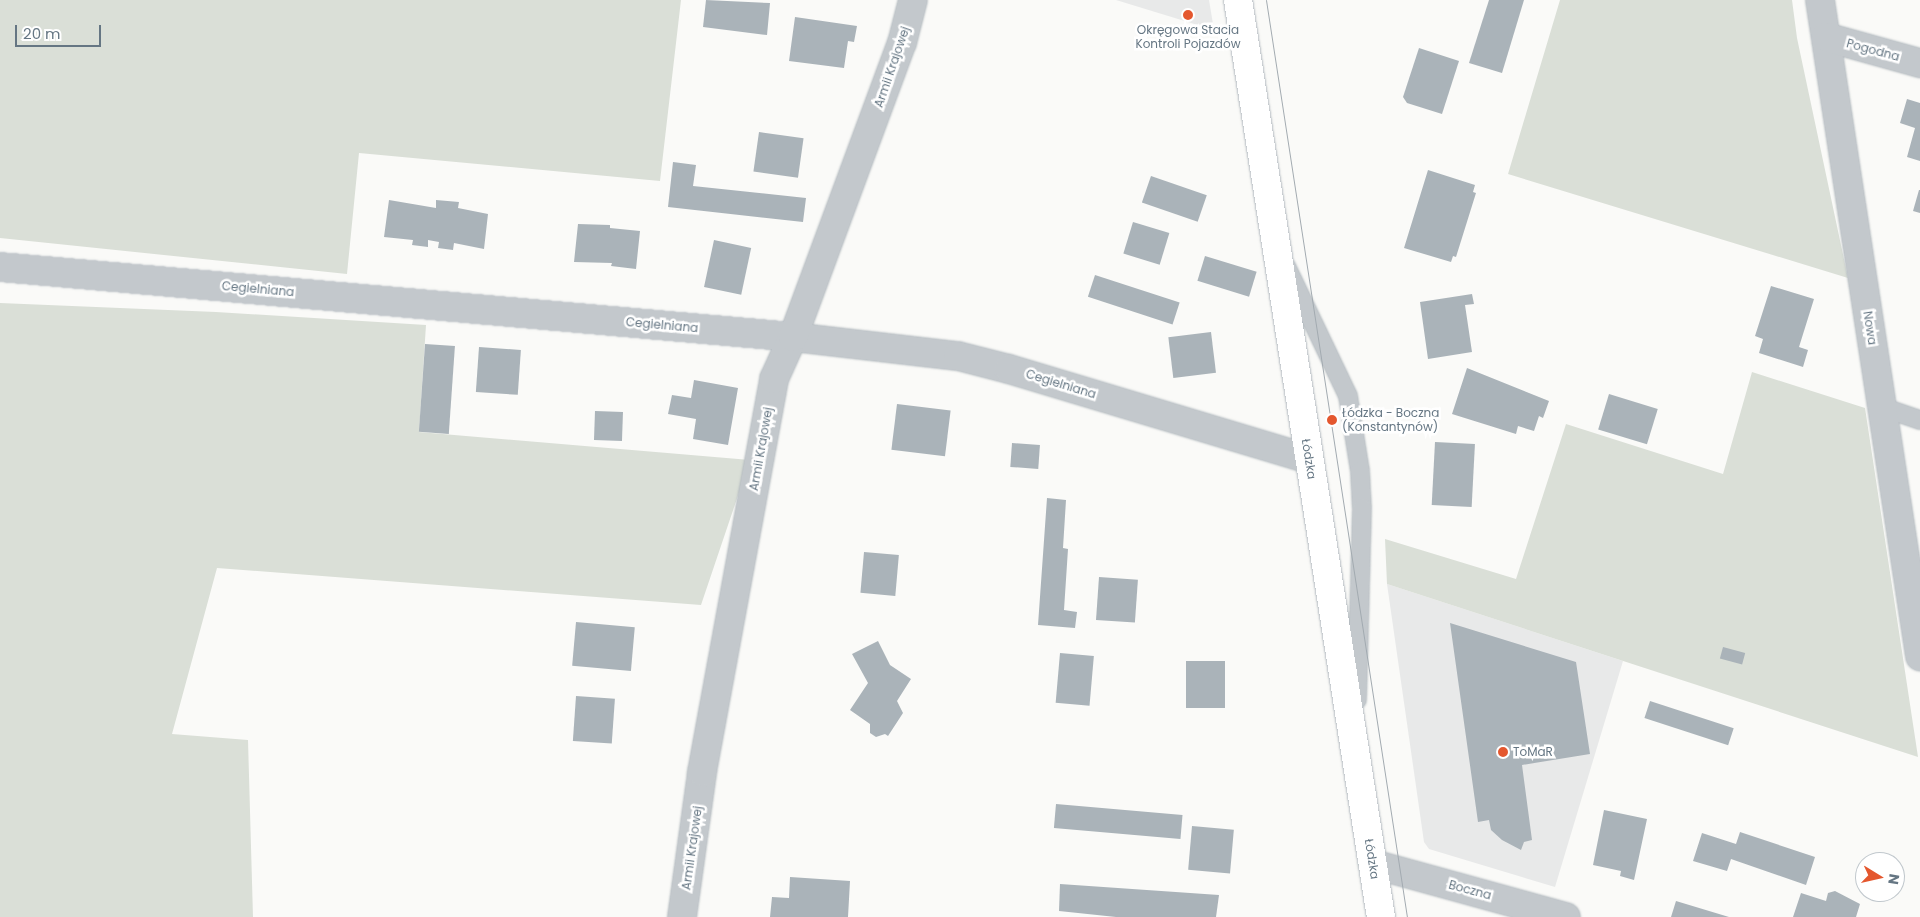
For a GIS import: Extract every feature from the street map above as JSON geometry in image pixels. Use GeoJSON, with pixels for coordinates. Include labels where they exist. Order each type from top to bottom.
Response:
{"type":"FeatureCollection","features":[{"type":"Feature","properties":{"kind":"main road","name":"Łódzka"},"geometry":{"type":"LineString","coordinates":[[1238,0],[1381,917]]}},
{"type":"Feature","properties":{"kind":"street","name":"Armii Krajowej"},"geometry":{"type":"LineString","coordinates":[[682,917],[702,772],[774,379],[793,336],[902,43],[913,0]]}},
{"type":"Feature","properties":{"kind":"street","name":"Nowa"},"geometry":{"type":"LineString","coordinates":[[1820,0],[1920,656]]}},
{"type":"Feature","properties":{"kind":"street","name":"Pogodna"},"geometry":{"type":"LineString","coordinates":[[1826,37],[1920,63]]}},
{"type":"Feature","properties":{"kind":"street","name":"Cegielniana"},"geometry":{"type":"LineString","coordinates":[[0,267],[793,336],[982,362],[1309,459]]}},
{"type":"Feature","properties":{"kind":"street","name":"Boczna"},"geometry":{"type":"LineString","coordinates":[[1373,864],[1566,917]]}},
{"type":"Feature","properties":{"kind":"lane"},"geometry":{"type":"LineString","coordinates":[[1276,246],[1342,377],[1350,406],[1362,508],[1355,753]]}},
{"type":"Feature","properties":{"kind":"lane"},"geometry":{"type":"LineString","coordinates":[[1882,407],[1920,420]]}},
{"type":"Feature","properties":{"kind":"shaded area"},"geometry":{"type":"Polygon","coordinates":[[[0,0],[681,0],[660,181],[359,153],[347,274],[0,238],[0,0]]]}},
{"type":"Feature","properties":{"kind":"shaded area","name":"Okręgowa Stacja Kontroli Pojazdów"},"geometry":{"type":"Polygon","coordinates":[[[1116,0],[1209,0],[1214,30],[1116,0]]]}},
{"type":"Feature","properties":{"kind":"shaded area"},"geometry":{"type":"Polygon","coordinates":[[[1560,0],[1792,0],[1797,38],[1848,278],[1508,174],[1560,0]]]}},
{"type":"Feature","properties":{"kind":"shaded area"},"geometry":{"type":"Polygon","coordinates":[[[0,303],[216,312],[426,325],[419,432],[750,460],[701,605],[217,568],[172,734],[248,740],[253,917],[0,917],[0,303]]]}},
{"type":"Feature","properties":{"kind":"shaded area"},"geometry":{"type":"Polygon","coordinates":[[[1752,372],[1865,408],[1918,757],[1387,584],[1385,539],[1516,579],[1566,424],[1723,474],[1752,372]]]}},
{"type":"Feature","properties":{"kind":"shaded area","name":"ToMaR"},"geometry":{"type":"Polygon","coordinates":[[[1387,584],[1623,661],[1555,887],[1429,849],[1424,842],[1387,584]]]}},
{"type":"Feature","properties":{"kind":"building"},"geometry":{"type":"Polygon","coordinates":[[[706,0],[770,3],[767,35],[703,27],[706,0]]]}},
{"type":"Feature","properties":{"kind":"building"},"geometry":{"type":"Polygon","coordinates":[[[1489,0],[1524,0],[1502,73],[1469,63],[1489,0]]]}},
{"type":"Feature","properties":{"kind":"building"},"geometry":{"type":"Polygon","coordinates":[[[795,17],[857,26],[854,42],[848,41],[844,68],[789,61],[795,17]]]}},
{"type":"Feature","properties":{"kind":"building"},"geometry":{"type":"Polygon","coordinates":[[[1419,48],[1459,61],[1442,114],[1407,103],[1403,97],[1419,48]]]}},
{"type":"Feature","properties":{"kind":"building"},"geometry":{"type":"Polygon","coordinates":[[[1907,99],[1920,103],[1920,161],[1907,157],[1915,128],[1900,123],[1907,99]]]}},
{"type":"Feature","properties":{"kind":"building"},"geometry":{"type":"Polygon","coordinates":[[[759,132],[804,138],[798,178],[753,172],[759,132]]]}},
{"type":"Feature","properties":{"kind":"building"},"geometry":{"type":"Polygon","coordinates":[[[673,162],[696,165],[693,186],[806,198],[803,222],[668,207],[673,162]]]}},
{"type":"Feature","properties":{"kind":"building"},"geometry":{"type":"Polygon","coordinates":[[[1428,170],[1475,185],[1473,192],[1476,193],[1456,257],[1453,256],[1451,262],[1404,248],[1428,170]]]}},
{"type":"Feature","properties":{"kind":"building"},"geometry":{"type":"Polygon","coordinates":[[[1151,176],[1207,195],[1198,222],[1142,202],[1151,176]]]}},
{"type":"Feature","properties":{"kind":"building"},"geometry":{"type":"Polygon","coordinates":[[[1920,190],[1920,213],[1913,211],[1920,190]]]}},
{"type":"Feature","properties":{"kind":"building"},"geometry":{"type":"Polygon","coordinates":[[[389,200],[436,208],[436,200],[459,202],[458,208],[488,214],[484,249],[454,243],[453,250],[438,248],[439,242],[428,240],[428,247],[412,245],[413,240],[384,237],[389,200]]]}},
{"type":"Feature","properties":{"kind":"building"},"geometry":{"type":"Polygon","coordinates":[[[1133,222],[1169,233],[1160,265],[1123,254],[1133,222]]]}},
{"type":"Feature","properties":{"kind":"building"},"geometry":{"type":"Polygon","coordinates":[[[578,224],[610,225],[610,228],[640,231],[636,269],[611,266],[612,263],[574,262],[578,224]]]}},
{"type":"Feature","properties":{"kind":"building"},"geometry":{"type":"Polygon","coordinates":[[[714,240],[751,248],[741,295],[704,287],[714,240]]]}},
{"type":"Feature","properties":{"kind":"building"},"geometry":{"type":"Polygon","coordinates":[[[1205,256],[1257,272],[1249,297],[1197,281],[1205,256]]]}},
{"type":"Feature","properties":{"kind":"building"},"geometry":{"type":"Polygon","coordinates":[[[1095,275],[1180,303],[1173,324],[1088,297],[1095,275]]]}},
{"type":"Feature","properties":{"kind":"building"},"geometry":{"type":"Polygon","coordinates":[[[1771,286],[1814,299],[1799,347],[1808,350],[1803,367],[1759,353],[1763,339],[1755,336],[1771,286]]]}},
{"type":"Feature","properties":{"kind":"building"},"geometry":{"type":"Polygon","coordinates":[[[1472,294],[1474,304],[1465,305],[1472,352],[1428,359],[1420,302],[1472,294]]]}},
{"type":"Feature","properties":{"kind":"building"},"geometry":{"type":"Polygon","coordinates":[[[1211,332],[1216,373],[1173,378],[1168,337],[1211,332]]]}},
{"type":"Feature","properties":{"kind":"building"},"geometry":{"type":"Polygon","coordinates":[[[425,344],[455,346],[449,434],[419,432],[425,344]]]}},
{"type":"Feature","properties":{"kind":"building"},"geometry":{"type":"Polygon","coordinates":[[[479,347],[521,350],[518,395],[476,392],[479,347]]]}},
{"type":"Feature","properties":{"kind":"building"},"geometry":{"type":"Polygon","coordinates":[[[1467,368],[1549,401],[1543,418],[1539,416],[1534,431],[1518,426],[1516,434],[1452,414],[1467,368]]]}},
{"type":"Feature","properties":{"kind":"building"},"geometry":{"type":"Polygon","coordinates":[[[694,380],[738,388],[728,445],[693,439],[696,419],[668,414],[672,395],[691,398],[694,380]]]}},
{"type":"Feature","properties":{"kind":"building"},"geometry":{"type":"Polygon","coordinates":[[[1609,394],[1658,409],[1647,444],[1598,429],[1609,394]]]}},
{"type":"Feature","properties":{"kind":"building"},"geometry":{"type":"Polygon","coordinates":[[[897,404],[951,411],[945,456],[891,450],[897,404]]]}},
{"type":"Feature","properties":{"kind":"building"},"geometry":{"type":"Polygon","coordinates":[[[595,411],[623,412],[622,441],[594,440],[595,411]]]}},
{"type":"Feature","properties":{"kind":"building"},"geometry":{"type":"Polygon","coordinates":[[[1435,442],[1475,444],[1472,507],[1432,505],[1435,442]]]}},
{"type":"Feature","properties":{"kind":"building"},"geometry":{"type":"Polygon","coordinates":[[[1012,443],[1040,445],[1038,469],[1010,467],[1012,443]]]}},
{"type":"Feature","properties":{"kind":"building"},"geometry":{"type":"Polygon","coordinates":[[[1047,498],[1066,500],[1063,548],[1068,549],[1064,610],[1077,612],[1075,628],[1038,625],[1047,498]]]}},
{"type":"Feature","properties":{"kind":"building"},"geometry":{"type":"Polygon","coordinates":[[[864,552],[899,555],[895,596],[860,593],[864,552]]]}},
{"type":"Feature","properties":{"kind":"building"},"geometry":{"type":"Polygon","coordinates":[[[1099,577],[1138,580],[1135,623],[1096,620],[1099,577]]]}},
{"type":"Feature","properties":{"kind":"building"},"geometry":{"type":"Polygon","coordinates":[[[576,622],[635,627],[631,671],[572,666],[576,622]]]}},
{"type":"Feature","properties":{"kind":"building"},"geometry":{"type":"Polygon","coordinates":[[[1450,623],[1576,662],[1590,754],[1522,765],[1532,840],[1524,842],[1521,850],[1502,840],[1491,830],[1489,820],[1478,822],[1450,623]]]}},
{"type":"Feature","properties":{"kind":"building"},"geometry":{"type":"Polygon","coordinates":[[[878,641],[890,665],[911,679],[897,701],[903,713],[888,736],[885,734],[876,737],[870,733],[870,724],[850,710],[868,683],[852,654],[878,641]]]}},
{"type":"Feature","properties":{"kind":"building"},"geometry":{"type":"Polygon","coordinates":[[[1723,647],[1745,653],[1742,665],[1720,659],[1723,647]]]}},
{"type":"Feature","properties":{"kind":"building"},"geometry":{"type":"Polygon","coordinates":[[[1060,653],[1094,656],[1090,706],[1056,703],[1060,653]]]}},
{"type":"Feature","properties":{"kind":"building"},"geometry":{"type":"Polygon","coordinates":[[[1186,661],[1225,661],[1225,708],[1186,708],[1186,661]]]}},
{"type":"Feature","properties":{"kind":"building"},"geometry":{"type":"Polygon","coordinates":[[[576,696],[615,699],[612,744],[573,741],[576,696]]]}},
{"type":"Feature","properties":{"kind":"building"},"geometry":{"type":"Polygon","coordinates":[[[1650,701],[1734,728],[1728,745],[1644,718],[1650,701]]]}},
{"type":"Feature","properties":{"kind":"building"},"geometry":{"type":"Polygon","coordinates":[[[1056,804],[1183,815],[1180,839],[1054,828],[1056,804]]]}},
{"type":"Feature","properties":{"kind":"building"},"geometry":{"type":"Polygon","coordinates":[[[1604,810],[1647,819],[1634,880],[1620,876],[1621,871],[1593,865],[1604,810]]]}},
{"type":"Feature","properties":{"kind":"building"},"geometry":{"type":"Polygon","coordinates":[[[1192,826],[1234,830],[1230,873],[1188,870],[1192,826]]]}},
{"type":"Feature","properties":{"kind":"building"},"geometry":{"type":"Polygon","coordinates":[[[1740,832],[1815,857],[1806,885],[1731,859],[1727,871],[1693,861],[1702,833],[1736,844],[1740,832]]]}},
{"type":"Feature","properties":{"kind":"building"},"geometry":{"type":"Polygon","coordinates":[[[790,877],[850,881],[848,917],[770,917],[772,897],[789,898],[790,877]]]}},
{"type":"Feature","properties":{"kind":"building"},"geometry":{"type":"Polygon","coordinates":[[[1060,884],[1219,895],[1216,917],[1116,917],[1059,911],[1060,884]]]}},
{"type":"Feature","properties":{"kind":"building"},"geometry":{"type":"Polygon","coordinates":[[[1835,891],[1860,904],[1856,917],[1793,917],[1801,893],[1826,901],[1828,893],[1835,891]]]}},
{"type":"Feature","properties":{"kind":"building"},"geometry":{"type":"Polygon","coordinates":[[[1676,901],[1729,917],[1671,917],[1676,901]]]}},
{"type":"Feature","properties":{"kind":"tram line"},"geometry":{"type":"LineString","coordinates":[[1266,0],[1407,917]]}},
{"type":"Feature","properties":{"kind":"place","name":"Okręgowa Stacja Kontroli Pojazdów"},"geometry":{"type":"Point","coordinates":[1188,15]}},
{"type":"Feature","properties":{"kind":"place","name":"Łódzka - Boczna (Konstantynów)"},"geometry":{"type":"Point","coordinates":[1332,420]}},
{"type":"Feature","properties":{"kind":"place","name":"ToMaR"},"geometry":{"type":"Point","coordinates":[1503,752]}}]}
